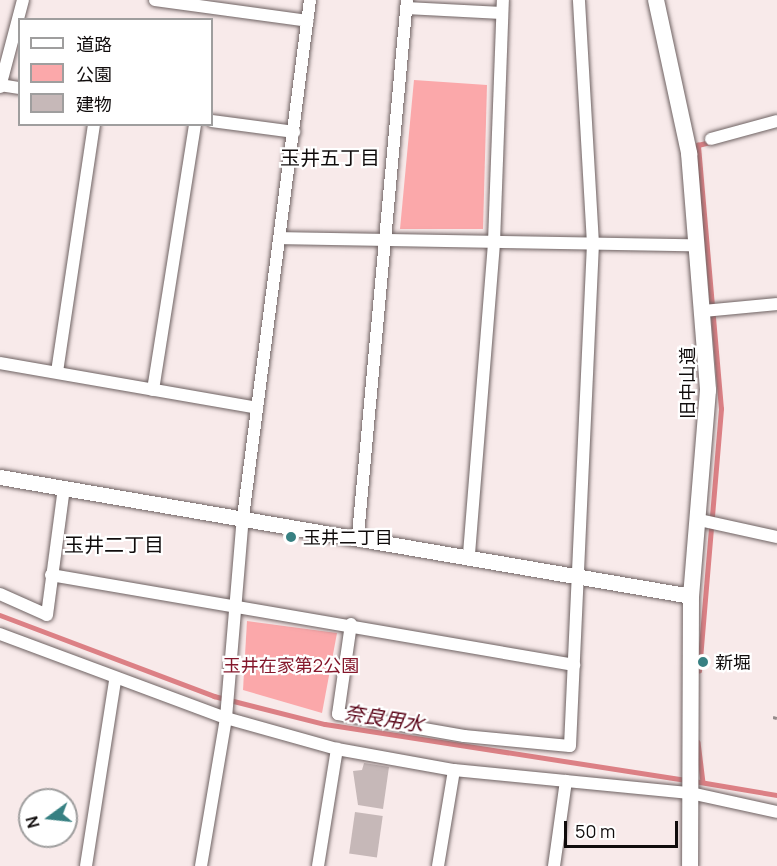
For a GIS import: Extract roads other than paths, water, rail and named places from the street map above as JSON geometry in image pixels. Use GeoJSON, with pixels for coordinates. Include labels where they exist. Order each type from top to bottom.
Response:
{"type":"FeatureCollection","features":[{"type":"Feature","properties":{"kind":"main road","name":"旧中山道"},"geometry":{"type":"LineString","coordinates":[[656,0],[689,153],[704,311],[708,390],[691,596],[690,866]]}},
{"type":"Feature","properties":{"kind":"street"},"geometry":{"type":"LineString","coordinates":[[18,18],[23,0]]}},
{"type":"Feature","properties":{"kind":"street"},"geometry":{"type":"LineString","coordinates":[[155,0],[205,4],[308,21]]}},
{"type":"Feature","properties":{"kind":"street"},"geometry":{"type":"LineString","coordinates":[[201,866],[230,694],[243,517],[310,0]]}},
{"type":"Feature","properties":{"kind":"street"},"geometry":{"type":"LineString","coordinates":[[468,554],[494,242],[503,0]]}},
{"type":"Feature","properties":{"kind":"street"},"geometry":{"type":"LineString","coordinates":[[351,624],[338,714],[464,736],[570,746],[593,244],[579,0]]}},
{"type":"Feature","properties":{"kind":"street"},"geometry":{"type":"LineString","coordinates":[[358,535],[389,240],[406,4],[502,13]]}},
{"type":"Feature","properties":{"kind":"street"},"geometry":{"type":"LineString","coordinates":[[18,18],[0,85],[18,88]]}},
{"type":"Feature","properties":{"kind":"street"},"geometry":{"type":"LineString","coordinates":[[213,121],[294,132]]}},
{"type":"Feature","properties":{"kind":"street"},"geometry":{"type":"LineString","coordinates":[[711,139],[777,121]]}},
{"type":"Feature","properties":{"kind":"street"},"geometry":{"type":"LineString","coordinates":[[57,372],[94,126]]}},
{"type":"Feature","properties":{"kind":"street"},"geometry":{"type":"LineString","coordinates":[[153,390],[195,126]]}},
{"type":"Feature","properties":{"kind":"street"},"geometry":{"type":"LineString","coordinates":[[280,238],[697,245]]}},
{"type":"Feature","properties":{"kind":"street"},"geometry":{"type":"LineString","coordinates":[[704,311],[777,304]]}},
{"type":"Feature","properties":{"kind":"street"},"geometry":{"type":"LineString","coordinates":[[0,363],[257,408]]}},
{"type":"Feature","properties":{"kind":"street"},"geometry":{"type":"LineString","coordinates":[[0,477],[358,535],[578,573],[691,596]]}},
{"type":"Feature","properties":{"kind":"street"},"geometry":{"type":"LineString","coordinates":[[0,594],[47,615],[64,487]]}},
{"type":"Feature","properties":{"kind":"street"},"geometry":{"type":"LineString","coordinates":[[699,520],[777,537]]}},
{"type":"Feature","properties":{"kind":"street"},"geometry":{"type":"LineString","coordinates":[[51,575],[351,624],[574,665]]}},
{"type":"Feature","properties":{"kind":"street"},"geometry":{"type":"LineString","coordinates":[[0,634],[115,680],[226,718],[337,749],[454,770],[566,781],[690,782],[777,812]]}},
{"type":"Feature","properties":{"kind":"street"},"geometry":{"type":"LineString","coordinates":[[86,866],[115,680]]}},
{"type":"Feature","properties":{"kind":"street"},"geometry":{"type":"LineString","coordinates":[[318,866],[337,749]]}},
{"type":"Feature","properties":{"kind":"street"},"geometry":{"type":"LineString","coordinates":[[438,866],[454,770]]}},
{"type":"Feature","properties":{"kind":"street"},"geometry":{"type":"LineString","coordinates":[[554,866],[566,781]]}},
{"type":"Feature","properties":{"kind":"waterway"},"geometry":{"type":"LineString","coordinates":[[699,671],[721,409],[698,145],[710,142]]}},
{"type":"Feature","properties":{"kind":"waterway","name":"奈良用水"},"geometry":{"type":"LineString","coordinates":[[0,615],[214,696],[325,724],[686,780]]}},
{"type":"Feature","properties":{"kind":"waterway"},"geometry":{"type":"LineString","coordinates":[[698,742],[703,782]]}},
{"type":"Feature","properties":{"kind":"waterway","name":"奈良用水"},"geometry":{"type":"LineString","coordinates":[[694,781],[777,795]]}},
{"type":"Feature","properties":{"kind":"place","name":"玉井二丁目"},"geometry":{"type":"Point","coordinates":[291,537]}},
{"type":"Feature","properties":{"kind":"place","name":"新堀"},"geometry":{"type":"Point","coordinates":[703,662]}},
{"type":"Feature","properties":{"kind":"district","name":"玉井五丁目"},"geometry":{"type":"Point","coordinates":[330,157]}},
{"type":"Feature","properties":{"kind":"district","name":"玉井二丁目"},"geometry":{"type":"Point","coordinates":[114,544]}},
{"type":"Feature","properties":{"kind":"park label","name":"玉井在家第2公園"},"geometry":{"type":"Point","coordinates":[291,665]}}]}
